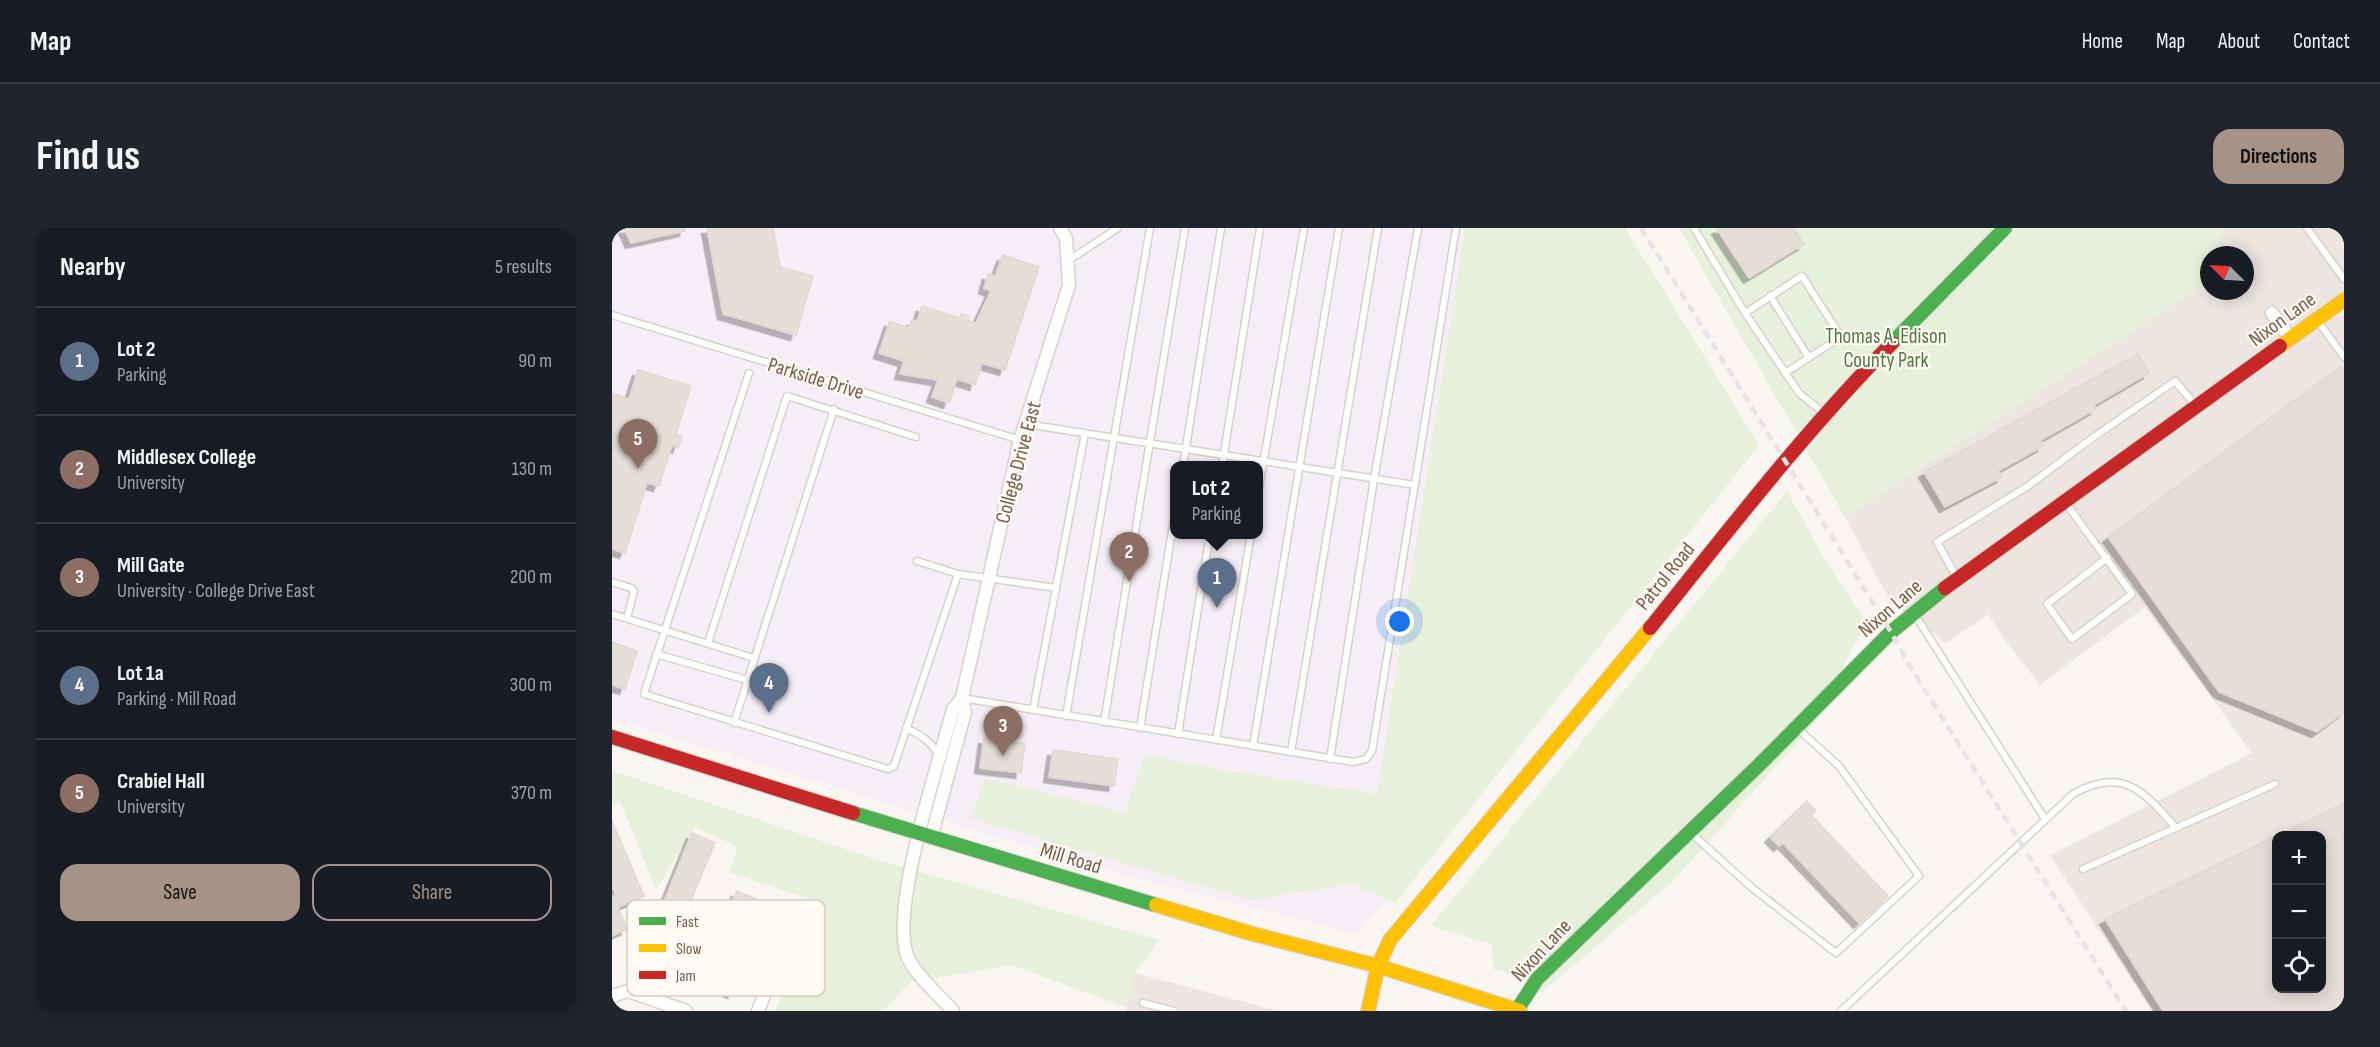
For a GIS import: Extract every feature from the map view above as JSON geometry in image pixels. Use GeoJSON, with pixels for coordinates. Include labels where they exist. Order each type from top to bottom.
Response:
{"type":"FeatureCollection","features":[{"type":"Feature","properties":{"kind":"street","name":"College Drive East"},"geometry":{"type":"LineString","coordinates":[[925,837],[954,731],[953,710],[962,698],[1020,441],[1069,285],[1066,237],[1060,228]]}},
{"type":"Feature","properties":{"kind":"street","name":"Patrol Road"},"geometry":{"type":"LineString","coordinates":[[1368,1011],[1378,966],[1390,940],[1599,691],[1784,461],[1857,378],[2005,228]]}},
{"type":"Feature","properties":{"kind":"street","name":"Nixon Lane"},"geometry":{"type":"LineString","coordinates":[[1519,1011],[1537,979],[1796,728],[1891,632],[1957,579],[2344,300]]}},
{"type":"Feature","properties":{"kind":"street"},"geometry":{"type":"LineString","coordinates":[[2272,313],[2290,338]]}},
{"type":"Feature","properties":{"kind":"street","name":"College Drive East"},"geometry":{"type":"LineString","coordinates":[[925,837],[940,757],[954,731]]}},
{"type":"Feature","properties":{"kind":"street","name":"Mill Road"},"geometry":{"type":"LineString","coordinates":[[612,737],[925,837],[1253,934],[1378,966],[1519,1011]]}},
{"type":"Feature","properties":{"kind":"street"},"geometry":{"type":"LineString","coordinates":[[925,837],[906,892],[904,945],[912,963],[953,1011]]}},
{"type":"Feature","properties":{"kind":"street"},"geometry":{"type":"LineString","coordinates":[[612,996],[627,991]]}},
{"type":"Feature","properties":{"kind":"street"},"geometry":{"type":"LineString","coordinates":[[642,996],[686,1011]]}},
{"type":"Feature","properties":{"kind":"street"},"geometry":{"type":"LineString","coordinates":[[758,1011],[764,996]]}},
{"type":"Feature","properties":{"kind":"lane"},"geometry":{"type":"LineString","coordinates":[[1066,716],[1150,228]]}},
{"type":"Feature","properties":{"kind":"lane"},"geometry":{"type":"LineString","coordinates":[[1104,722],[1185,228]]}},
{"type":"Feature","properties":{"kind":"lane"},"geometry":{"type":"LineString","coordinates":[[1184,461],[1221,228]]}},
{"type":"Feature","properties":{"kind":"lane"},"geometry":{"type":"LineString","coordinates":[[1222,461],[1260,228]]}},
{"type":"Feature","properties":{"kind":"lane"},"geometry":{"type":"LineString","coordinates":[[1304,228],[1263,463],[1415,485]]}},
{"type":"Feature","properties":{"kind":"lane"},"geometry":{"type":"LineString","coordinates":[[1253,746],[1339,228]]}},
{"type":"Feature","properties":{"kind":"lane"},"geometry":{"type":"LineString","coordinates":[[1291,752],[1378,228]]}},
{"type":"Feature","properties":{"kind":"lane"},"geometry":{"type":"LineString","coordinates":[[1330,759],[1374,479],[1418,228]]}},
{"type":"Feature","properties":{"kind":"lane"},"geometry":{"type":"LineString","coordinates":[[962,698],[1330,759],[1353,762],[1366,759],[1372,751],[1456,228]]}},
{"type":"Feature","properties":{"kind":"lane"},"geometry":{"type":"LineString","coordinates":[[1694,228],[1745,313],[1799,393],[1826,414]]}},
{"type":"Feature","properties":{"kind":"lane"},"geometry":{"type":"LineString","coordinates":[[2307,228],[2344,279]]}},
{"type":"Feature","properties":{"kind":"lane"},"geometry":{"type":"LineString","coordinates":[[1069,260],[1115,229]]}},
{"type":"Feature","properties":{"kind":"lane"},"geometry":{"type":"LineString","coordinates":[[1745,313],[1802,276],[1809,286],[1840,337],[1785,373]]}},
{"type":"Feature","properties":{"kind":"lane"},"geometry":{"type":"LineString","coordinates":[[1770,297],[1809,358]]}},
{"type":"Feature","properties":{"kind":"lane","name":"Parkside Drive"},"geometry":{"type":"LineString","coordinates":[[612,315],[1020,441]]}},
{"type":"Feature","properties":{"kind":"lane"},"geometry":{"type":"LineString","coordinates":[[2317,320],[2344,357]]}},
{"type":"Feature","properties":{"kind":"lane"},"geometry":{"type":"LineString","coordinates":[[749,373],[644,694],[888,769],[894,766],[958,574]]}},
{"type":"Feature","properties":{"kind":"lane"},"geometry":{"type":"LineString","coordinates":[[1957,579],[1937,542],[2028,486],[2175,381],[2196,406]]}},
{"type":"Feature","properties":{"kind":"lane"},"geometry":{"type":"LineString","coordinates":[[708,643],[787,396],[916,437]]}},
{"type":"Feature","properties":{"kind":"lane"},"geometry":{"type":"LineString","coordinates":[[734,723],[834,410]]}},
{"type":"Feature","properties":{"kind":"lane"},"geometry":{"type":"LineString","coordinates":[[1026,424],[1253,461]]}},
{"type":"Feature","properties":{"kind":"lane"},"geometry":{"type":"LineString","coordinates":[[1034,710],[1085,433]]}},
{"type":"Feature","properties":{"kind":"lane"},"geometry":{"type":"LineString","coordinates":[[2064,501],[2107,558],[2133,594],[2072,639],[2046,604],[2107,558]]}},
{"type":"Feature","properties":{"kind":"lane"},"geometry":{"type":"LineString","coordinates":[[1140,728],[1171,539]]}},
{"type":"Feature","properties":{"kind":"lane"},"geometry":{"type":"LineString","coordinates":[[1178,734],[1209,539]]}},
{"type":"Feature","properties":{"kind":"lane"},"geometry":{"type":"LineString","coordinates":[[1216,740],[1250,539]]}},
{"type":"Feature","properties":{"kind":"lane"},"geometry":{"type":"LineString","coordinates":[[917,561],[958,574],[1056,588]]}},
{"type":"Feature","properties":{"kind":"lane"},"geometry":{"type":"LineString","coordinates":[[612,582],[634,591],[627,618]]}},
{"type":"Feature","properties":{"kind":"lane"},"geometry":{"type":"LineString","coordinates":[[1914,613],[2045,819]]}},
{"type":"Feature","properties":{"kind":"lane"},"geometry":{"type":"LineString","coordinates":[[612,614],[754,657]]}},
{"type":"Feature","properties":{"kind":"lane"},"geometry":{"type":"LineString","coordinates":[[656,654],[747,680]]}},
{"type":"Feature","properties":{"kind":"lane"},"geometry":{"type":"LineString","coordinates":[[906,728],[926,739],[940,757]]}},
{"type":"Feature","properties":{"kind":"lane"},"geometry":{"type":"LineString","coordinates":[[1690,831],[1751,887],[1836,953],[1919,876],[1839,766],[1796,728]]}},
{"type":"Feature","properties":{"kind":"lane"},"geometry":{"type":"LineString","coordinates":[[1841,1011],[2045,819],[2073,794],[2087,786],[2104,782],[2120,782],[2138,788],[2150,797],[2176,828]]}},
{"type":"Feature","properties":{"kind":"lane"},"geometry":{"type":"LineString","coordinates":[[2083,869],[2275,784]]}},
{"type":"Feature","properties":{"kind":"lane"},"geometry":{"type":"LineString","coordinates":[[1143,1003],[1174,1011]]}},
{"type":"Feature","properties":{"kind":"shaded area"},"geometry":{"type":"Polygon","coordinates":[[[612,228],[1623,228],[1759,445],[1358,934],[1106,870],[612,719],[612,228]]]}},
{"type":"Feature","properties":{"kind":"shaded area"},"geometry":{"type":"Polygon","coordinates":[[[2224,228],[2344,228],[2344,1011],[2152,1011],[2050,855],[2252,753],[2145,607],[2040,685],[1988,614],[1946,643],[1890,601],[1845,517],[2200,287],[2200,300],[2254,300],[2254,246],[2219,246],[2224,228]]]}},
{"type":"Feature","properties":{"kind":"shaded area"},"geometry":{"type":"Polygon","coordinates":[[[1135,973],[1279,1011],[1125,1011],[1135,973]]]}},
{"type":"Feature","properties":{"kind":"green space"},"geometry":{"type":"Polygon","coordinates":[[[1465,228],[1625,228],[1759,445],[1395,903],[1352,884],[1250,900],[970,818],[985,778],[1124,812],[1145,755],[1377,794],[1465,228]]]}},
{"type":"Feature","properties":{"kind":"green space","name":"Thomas A. Edison County Park"},"geometry":{"type":"Polygon","coordinates":[[[1679,228],[2224,228],[2219,246],[2200,246],[2200,287],[1845,517],[1679,228]]]}},
{"type":"Feature","properties":{"kind":"green space"},"geometry":{"type":"Polygon","coordinates":[[[1787,491],[1825,560],[1866,622],[1815,723],[1672,882],[1542,992],[1530,980],[1493,969],[1492,944],[1431,926],[1787,491]]]}},
{"type":"Feature","properties":{"kind":"green space"},"geometry":{"type":"Polygon","coordinates":[[[612,771],[878,860],[1159,940],[1135,973],[1126,1007],[1011,965],[910,982],[883,1011],[775,1011],[781,996],[825,996],[825,900],[812,900],[729,872],[738,847],[695,827],[656,889],[620,801],[612,804],[612,771]]]}},
{"type":"Feature","properties":{"kind":"building"},"geometry":{"type":"Polygon","coordinates":[[[624,228],[685,228],[685,231],[631,243],[624,228]]]}},
{"type":"Feature","properties":{"kind":"building"},"geometry":{"type":"Polygon","coordinates":[[[707,228],[773,228],[780,267],[813,276],[796,335],[723,314],[707,228]]]}},
{"type":"Feature","properties":{"kind":"building"},"geometry":{"type":"Polygon","coordinates":[[[1793,228],[1804,244],[1749,278],[1717,229],[1793,228]]]}},
{"type":"Feature","properties":{"kind":"building"},"geometry":{"type":"Polygon","coordinates":[[[1003,255],[1039,267],[1005,370],[982,363],[975,385],[957,379],[949,403],[932,397],[938,380],[900,374],[904,361],[879,353],[890,321],[908,328],[912,320],[917,321],[922,306],[960,318],[961,314],[969,316],[968,321],[976,323],[991,291],[984,288],[988,274],[995,276],[1003,255]]]}},
{"type":"Feature","properties":{"kind":"building"},"geometry":{"type":"Polygon","coordinates":[[[2138,354],[2149,373],[2094,405],[2096,409],[2041,440],[2043,446],[1998,471],[2002,477],[1945,507],[1924,472],[2138,354]]]}},
{"type":"Feature","properties":{"kind":"building"},"geometry":{"type":"Polygon","coordinates":[[[2340,367],[2344,373],[2344,712],[2317,732],[2219,692],[2108,537],[2340,367]]]}},
{"type":"Feature","properties":{"kind":"building"},"geometry":{"type":"Polygon","coordinates":[[[638,370],[691,386],[676,434],[682,436],[678,448],[672,445],[659,486],[647,483],[625,553],[612,549],[612,455],[614,448],[612,448],[612,400],[614,394],[629,399],[638,370]]]}},
{"type":"Feature","properties":{"kind":"building"},"geometry":{"type":"Polygon","coordinates":[[[612,642],[637,651],[625,689],[612,685],[612,642]]]}},
{"type":"Feature","properties":{"kind":"building"},"geometry":{"type":"Polygon","coordinates":[[[984,738],[1025,744],[1021,773],[980,768],[984,738]]]}},
{"type":"Feature","properties":{"kind":"building"},"geometry":{"type":"Polygon","coordinates":[[[1053,750],[1118,759],[1114,786],[1049,777],[1053,750]]]}},
{"type":"Feature","properties":{"kind":"building"},"geometry":{"type":"Polygon","coordinates":[[[1807,801],[1816,811],[1811,815],[1888,896],[1859,923],[1783,843],[1779,846],[1770,837],[1807,801]]]}},
{"type":"Feature","properties":{"kind":"building"},"geometry":{"type":"Polygon","coordinates":[[[2344,803],[2344,1011],[2163,1011],[2105,919],[2272,838],[2272,993],[2326,993],[2326,831],[2287,831],[2344,803]]]}},
{"type":"Feature","properties":{"kind":"building"},"geometry":{"type":"Polygon","coordinates":[[[612,821],[644,896],[627,900],[627,903],[618,907],[627,929],[612,936],[612,897],[616,895],[612,885],[612,821]]]}},
{"type":"Feature","properties":{"kind":"building"},"geometry":{"type":"Polygon","coordinates":[[[692,833],[715,843],[691,900],[665,900],[692,833]]]}},
{"type":"Feature","properties":{"kind":"building"},"geometry":{"type":"Polygon","coordinates":[[[737,891],[758,900],[733,900],[737,891]]]}},
{"type":"Feature","properties":{"kind":"railway"},"geometry":{"type":"LineString","coordinates":[[1641,228],[1911,668],[2126,1011]]}},
{"type":"Feature","properties":{"kind":"traffic: fast"},"geometry":{"type":"LineString","coordinates":[[1892,343],[2005,228]]}},
{"type":"Feature","properties":{"kind":"traffic: fast"},"geometry":{"type":"LineString","coordinates":[[1517,1010],[1537,979],[1759,765],[1891,632],[1945,588]]}},
{"type":"Feature","properties":{"kind":"traffic: fast"},"geometry":{"type":"LineString","coordinates":[[853,813],[1156,905]]}},
{"type":"Feature","properties":{"kind":"traffic: slow"},"geometry":{"type":"LineString","coordinates":[[2280,346],[2344,300]]}},
{"type":"Feature","properties":{"kind":"traffic: slow"},"geometry":{"type":"LineString","coordinates":[[1368,1011],[1378,966],[1390,940],[1650,628]]}},
{"type":"Feature","properties":{"kind":"traffic: slow"},"geometry":{"type":"LineString","coordinates":[[1156,905],[1253,934],[1378,966],[1520,1011]]}},
{"type":"Feature","properties":{"kind":"traffic: jam"},"geometry":{"type":"LineString","coordinates":[[1650,628],[1797,447],[1892,343]]}},
{"type":"Feature","properties":{"kind":"traffic: jam"},"geometry":{"type":"LineString","coordinates":[[1945,588],[2280,346]]}},
{"type":"Feature","properties":{"kind":"traffic: jam"},"geometry":{"type":"LineString","coordinates":[[612,737],[853,813]]}},
{"type":"Feature","properties":{"kind":"place","name":"Crabiel Hall"},"geometry":{"type":"Point","coordinates":[638,469]}},
{"type":"Feature","properties":{"kind":"place","name":"Middlesex College"},"geometry":{"type":"Point","coordinates":[1129,582]}},
{"type":"Feature","properties":{"kind":"place","name":"Lot 2"},"geometry":{"type":"Point","coordinates":[1217,608]}},
{"type":"Feature","properties":{"kind":"place","name":"Lot 1a"},"geometry":{"type":"Point","coordinates":[769,713]}},
{"type":"Feature","properties":{"kind":"place","name":"Mill Gate"},"geometry":{"type":"Point","coordinates":[1003,756]}}]}
